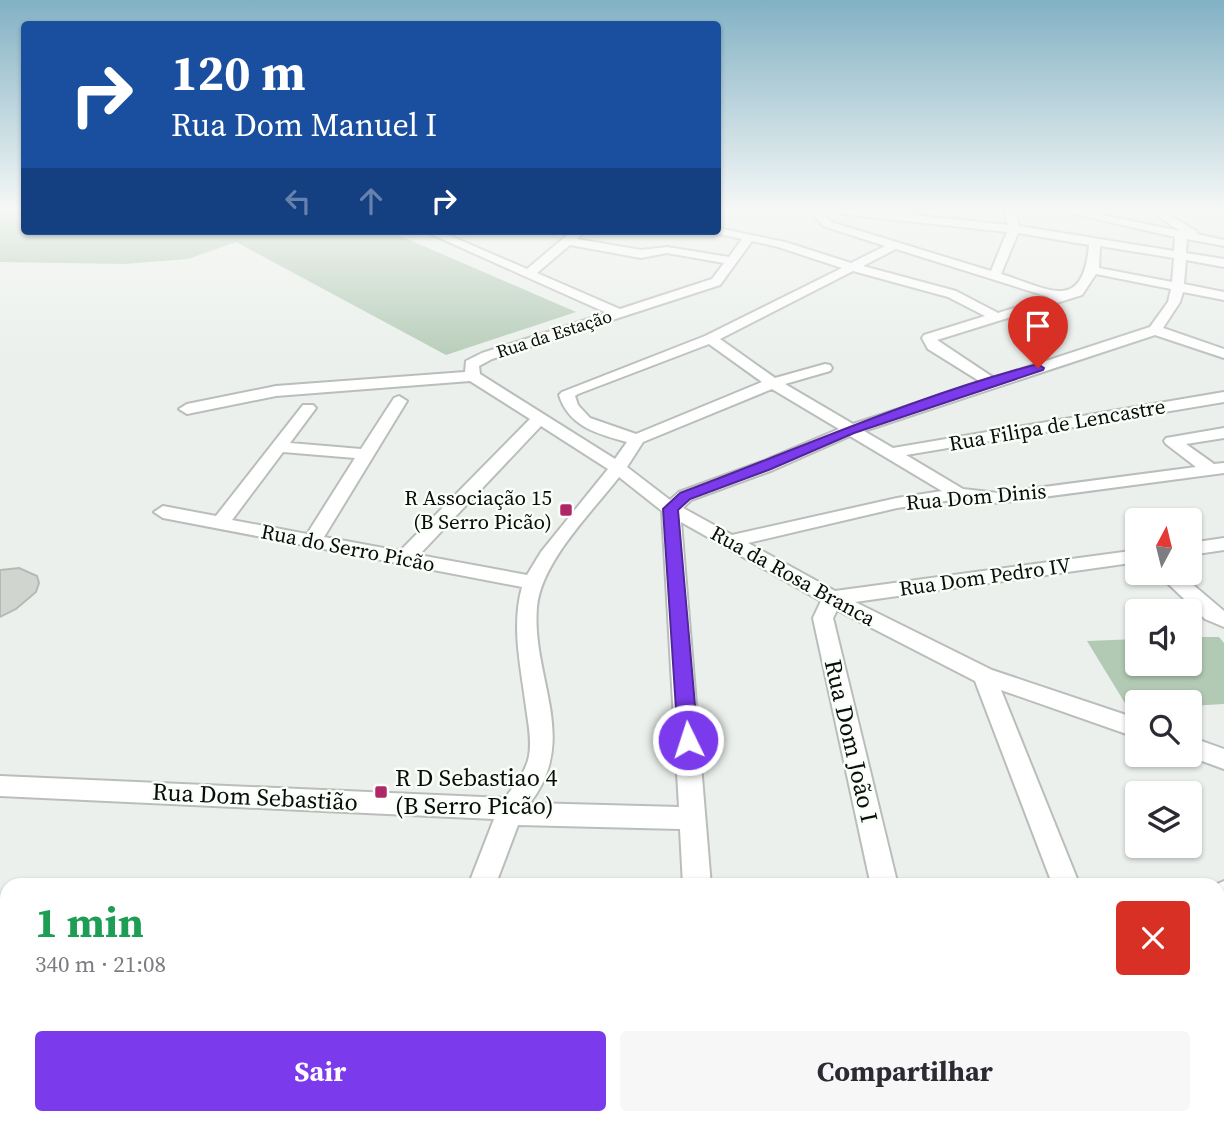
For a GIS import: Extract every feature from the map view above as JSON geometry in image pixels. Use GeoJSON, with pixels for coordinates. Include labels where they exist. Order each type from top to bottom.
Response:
{"type":"FeatureCollection","features":[{"type":"Feature","properties":{"kind":"street"},"geometry":{"type":"LineString","coordinates":[[504,263],[618,313]]}},
{"type":"Feature","properties":{"kind":"street"},"geometry":{"type":"LineString","coordinates":[[528,274],[541,263]]}},
{"type":"Feature","properties":{"kind":"street","name":"Rua da Estação"},"geometry":{"type":"LineString","coordinates":[[473,376],[471,365],[487,356],[716,282],[731,263]]}},
{"type":"Feature","properties":{"kind":"street"},"geometry":{"type":"LineString","coordinates":[[840,263],[952,294],[993,316]]}},
{"type":"Feature","properties":{"kind":"street"},"geometry":{"type":"LineString","coordinates":[[637,439],[585,422],[568,401],[567,395],[710,339],[863,263]]}},
{"type":"Feature","properties":{"kind":"street"},"geometry":{"type":"LineString","coordinates":[[956,263],[1062,297]]}},
{"type":"Feature","properties":{"kind":"street"},"geometry":{"type":"LineString","coordinates":[[995,275],[1000,263]]}},
{"type":"Feature","properties":{"kind":"street"},"geometry":{"type":"LineString","coordinates":[[992,383],[933,346],[929,338],[993,316],[1078,292],[1093,270],[1093,263]]}},
{"type":"Feature","properties":{"kind":"street"},"geometry":{"type":"LineString","coordinates":[[1155,330],[1174,302],[1180,263]]}},
{"type":"Feature","properties":{"kind":"street"},"geometry":{"type":"LineString","coordinates":[[1093,270],[1224,296]]}},
{"type":"Feature","properties":{"kind":"street"},"geometry":{"type":"LineString","coordinates":[[696,878],[671,509],[685,496],[766,466],[850,430],[1155,330],[1224,354]]}},
{"type":"Feature","properties":{"kind":"street"},"geometry":{"type":"LineString","coordinates":[[710,339],[773,383],[959,494]]}},
{"type":"Feature","properties":{"kind":"street"},"geometry":{"type":"LineString","coordinates":[[484,878],[510,811],[529,786],[541,756],[542,735],[527,637],[527,606],[533,583],[559,540],[618,468],[637,439],[773,383],[825,368]]}},
{"type":"Feature","properties":{"kind":"street"},"geometry":{"type":"LineString","coordinates":[[187,409],[276,391],[473,376]]}},
{"type":"Feature","properties":{"kind":"street","name":"Rua da Rosa Branca"},"geometry":{"type":"LineString","coordinates":[[473,376],[538,420],[618,468],[671,509],[897,634],[985,676],[1125,724]]}},
{"type":"Feature","properties":{"kind":"street","name":"Rua Filipa de Lencastre"},"geometry":{"type":"LineString","coordinates":[[890,453],[1224,397]]}},
{"type":"Feature","properties":{"kind":"street"},"geometry":{"type":"LineString","coordinates":[[312,541],[399,401]]}},
{"type":"Feature","properties":{"kind":"street"},"geometry":{"type":"LineString","coordinates":[[220,523],[308,408]]}},
{"type":"Feature","properties":{"kind":"street"},"geometry":{"type":"LineString","coordinates":[[404,559],[538,420]]}},
{"type":"Feature","properties":{"kind":"street"},"geometry":{"type":"LineString","coordinates":[[1218,469],[1172,441],[1224,433]]}},
{"type":"Feature","properties":{"kind":"street"},"geometry":{"type":"LineString","coordinates":[[278,447],[366,454]]}},
{"type":"Feature","properties":{"kind":"street","name":"Rua Dom Dinis"},"geometry":{"type":"LineString","coordinates":[[732,541],[897,503],[959,494],[998,498],[1218,469]]}},
{"type":"Feature","properties":{"kind":"street","name":"Rua do Serro Picão"},"geometry":{"type":"LineString","coordinates":[[163,512],[533,583]]}},
{"type":"Feature","properties":{"kind":"street"},"geometry":{"type":"LineString","coordinates":[[1202,547],[1224,544]]}},
{"type":"Feature","properties":{"kind":"street","name":"Rua Dom Pedro IV"},"geometry":{"type":"LineString","coordinates":[[832,598],[1125,558]]}},
{"type":"Feature","properties":{"kind":"street"},"geometry":{"type":"LineString","coordinates":[[1180,585],[1212,614],[1224,620]]}},
{"type":"Feature","properties":{"kind":"street","name":"Rua Dom João I"},"geometry":{"type":"LineString","coordinates":[[832,598],[822,618],[883,878]]}},
{"type":"Feature","properties":{"kind":"street"},"geometry":{"type":"LineString","coordinates":[[985,676],[1064,878]]}},
{"type":"Feature","properties":{"kind":"street"},"geometry":{"type":"LineString","coordinates":[[1202,751],[1224,759]]}},
{"type":"Feature","properties":{"kind":"street","name":"Rua Dom Sebastião"},"geometry":{"type":"LineString","coordinates":[[0,786],[693,818]]}},
{"type":"Feature","properties":{"kind":"green space"},"geometry":{"type":"Polygon","coordinates":[[[276,263],[464,263],[576,312],[446,355],[276,263]]]}},
{"type":"Feature","properties":{"kind":"green space"},"geometry":{"type":"Polygon","coordinates":[[[1202,637],[1219,637],[1224,643],[1224,704],[1202,705],[1202,690],[1125,690],[1125,703],[1087,641],[1125,639],[1125,676],[1202,676],[1202,637]]]}},
{"type":"Feature","properties":{"kind":"building"},"geometry":{"type":"Polygon","coordinates":[[[19,568],[37,576],[39,583],[36,592],[16,609],[0,617],[0,570],[19,568]]]}},
{"type":"Feature","properties":{"kind":"place","name":"R Associação 15 (B Serro Picão)"},"geometry":{"type":"Point","coordinates":[566,510]}},
{"type":"Feature","properties":{"kind":"place","name":"R D Sebastiao 4 (B Serro Picão)"},"geometry":{"type":"Point","coordinates":[381,792]}},
{"type":"Feature","properties":{"kind":"route"},"geometry":{"type":"LineString","coordinates":[[688,740],[671,509],[677,502],[685,496],[766,466],[850,430],[1038,368]]}}]}
